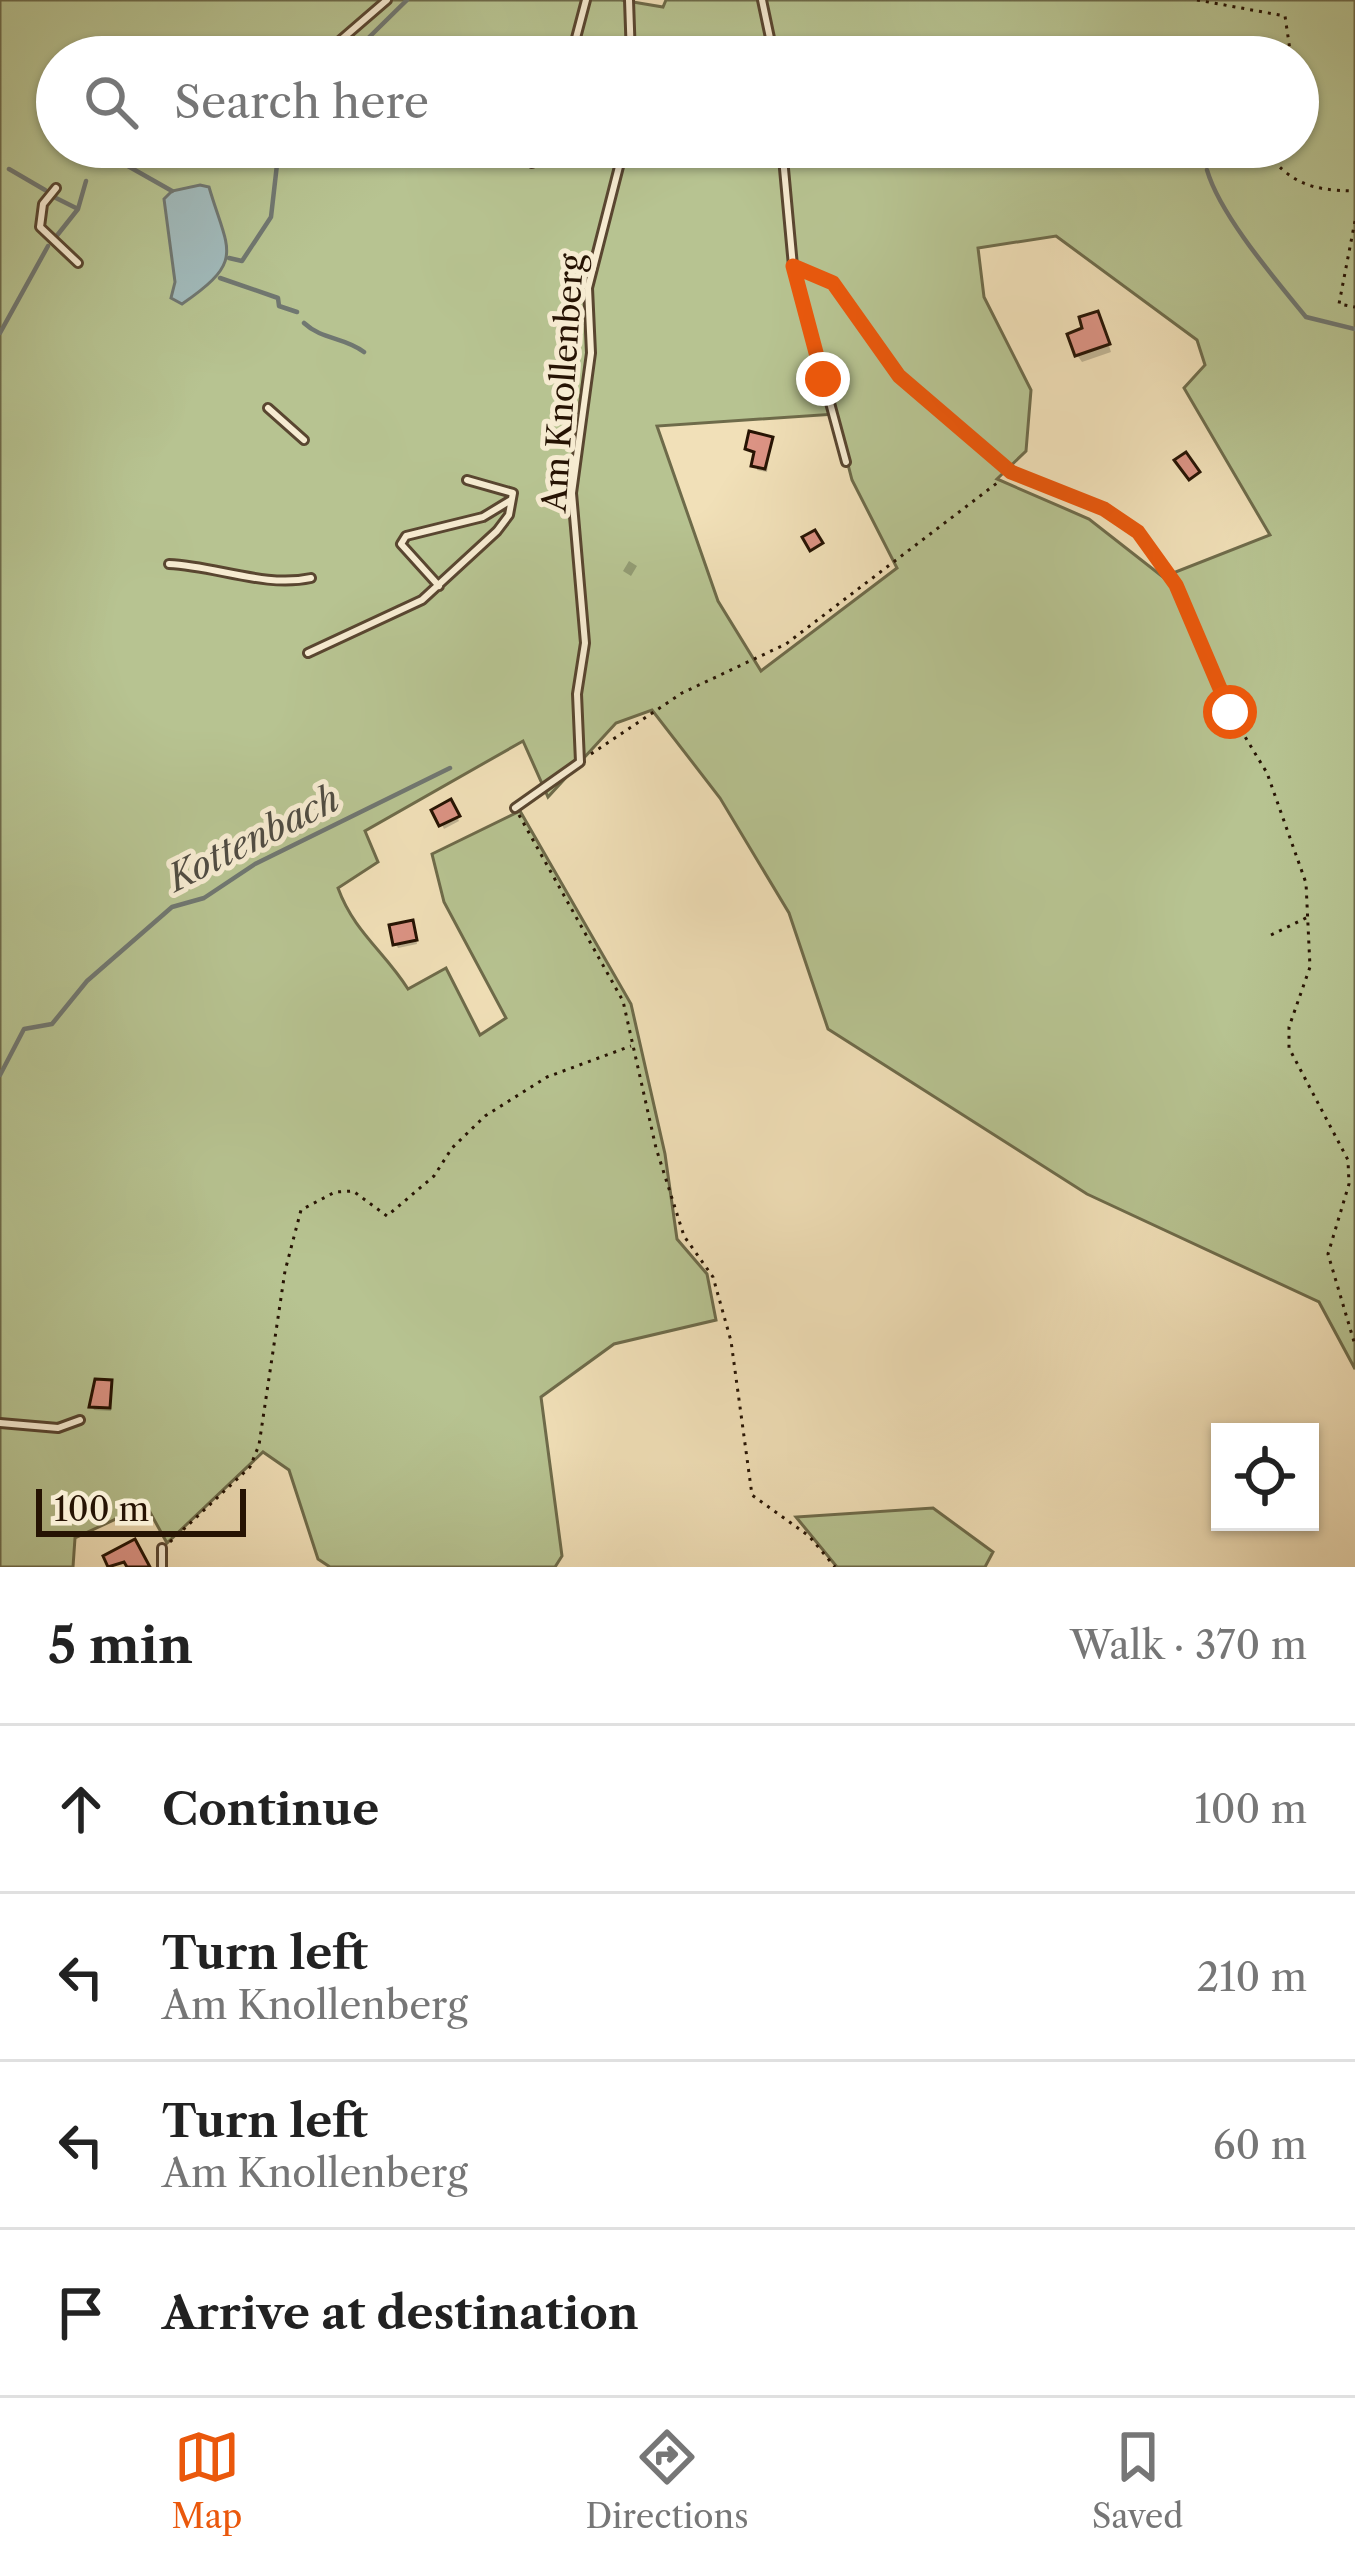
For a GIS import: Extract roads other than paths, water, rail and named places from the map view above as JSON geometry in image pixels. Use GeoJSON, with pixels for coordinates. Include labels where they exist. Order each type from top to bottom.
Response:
{"type":"FeatureCollection","features":[{"type":"Feature","properties":{"kind":"lane"},"geometry":{"type":"LineString","coordinates":[[345,36],[386,0]]}},
{"type":"Feature","properties":{"kind":"lane"},"geometry":{"type":"LineString","coordinates":[[577,36],[586,0]]}},
{"type":"Feature","properties":{"kind":"lane"},"geometry":{"type":"LineString","coordinates":[[629,0],[630,36]]}},
{"type":"Feature","properties":{"kind":"lane"},"geometry":{"type":"LineString","coordinates":[[762,0],[770,36]]}},
{"type":"Feature","properties":{"kind":"lane","name":"Am Knollenberg"},"geometry":{"type":"LineString","coordinates":[[515,808],[580,762],[577,694],[585,643],[572,493],[591,352],[588,288],[619,168]]}},
{"type":"Feature","properties":{"kind":"lane"},"geometry":{"type":"LineString","coordinates":[[784,168],[793,266],[846,462]]}},
{"type":"Feature","properties":{"kind":"lane"},"geometry":{"type":"LineString","coordinates":[[56,188],[44,204],[40,227],[78,263]]}},
{"type":"Feature","properties":{"kind":"lane"},"geometry":{"type":"LineString","coordinates":[[793,266],[833,283],[899,376],[1011,472],[1104,509],[1138,532]]}},
{"type":"Feature","properties":{"kind":"lane"},"geometry":{"type":"LineString","coordinates":[[268,408],[304,440]]}},
{"type":"Feature","properties":{"kind":"lane"},"geometry":{"type":"LineString","coordinates":[[466,480],[505,489],[514,497]]}},
{"type":"Feature","properties":{"kind":"lane"},"geometry":{"type":"LineString","coordinates":[[308,653],[392,616],[439,586],[497,531],[514,497]]}},
{"type":"Feature","properties":{"kind":"lane"},"geometry":{"type":"LineString","coordinates":[[439,586],[400,544],[406,536],[483,517],[514,497]]}},
{"type":"Feature","properties":{"kind":"lane"},"geometry":{"type":"LineString","coordinates":[[169,565],[205,566],[267,580],[311,578]]}},
{"type":"Feature","properties":{"kind":"lane"},"geometry":{"type":"LineString","coordinates":[[0,1423],[58,1428],[80,1420]]}},
{"type":"Feature","properties":{"kind":"lane"},"geometry":{"type":"LineString","coordinates":[[162,1548],[162,1567]]}},
{"type":"Feature","properties":{"kind":"water"},"geometry":{"type":"Polygon","coordinates":[[[209,187],[227,253],[216,276],[182,304],[171,298],[175,282],[164,199],[172,191],[209,187]]]}},
{"type":"Feature","properties":{"kind":"waterway"},"geometry":{"type":"LineString","coordinates":[[370,36],[407,0]]}},
{"type":"Feature","properties":{"kind":"waterway"},"geometry":{"type":"LineString","coordinates":[[131,168],[172,191]]}},
{"type":"Feature","properties":{"kind":"waterway"},"geometry":{"type":"LineString","coordinates":[[229,258],[242,261],[271,217],[277,168]]}},
{"type":"Feature","properties":{"kind":"waterway"},"geometry":{"type":"LineString","coordinates":[[9,169],[45,190]]}},
{"type":"Feature","properties":{"kind":"waterway"},"geometry":{"type":"LineString","coordinates":[[1207,170],[1236,226],[1306,317],[1355,329]]}},
{"type":"Feature","properties":{"kind":"waterway"},"geometry":{"type":"LineString","coordinates":[[55,238],[78,209],[86,181]]}},
{"type":"Feature","properties":{"kind":"waterway"},"geometry":{"type":"LineString","coordinates":[[54,197],[78,209]]}},
{"type":"Feature","properties":{"kind":"waterway"},"geometry":{"type":"LineString","coordinates":[[0,333],[48,246]]}},
{"type":"Feature","properties":{"kind":"waterway"},"geometry":{"type":"LineString","coordinates":[[220,278],[278,298],[279,306],[297,312]]}},
{"type":"Feature","properties":{"kind":"waterway"},"geometry":{"type":"LineString","coordinates":[[304,323],[364,352]]}},
{"type":"Feature","properties":{"kind":"waterway","name":"Kottenbach"},"geometry":{"type":"LineString","coordinates":[[0,1075],[24,1029],[52,1024],[87,981],[172,907],[204,898],[255,864],[450,768]]}}]}
